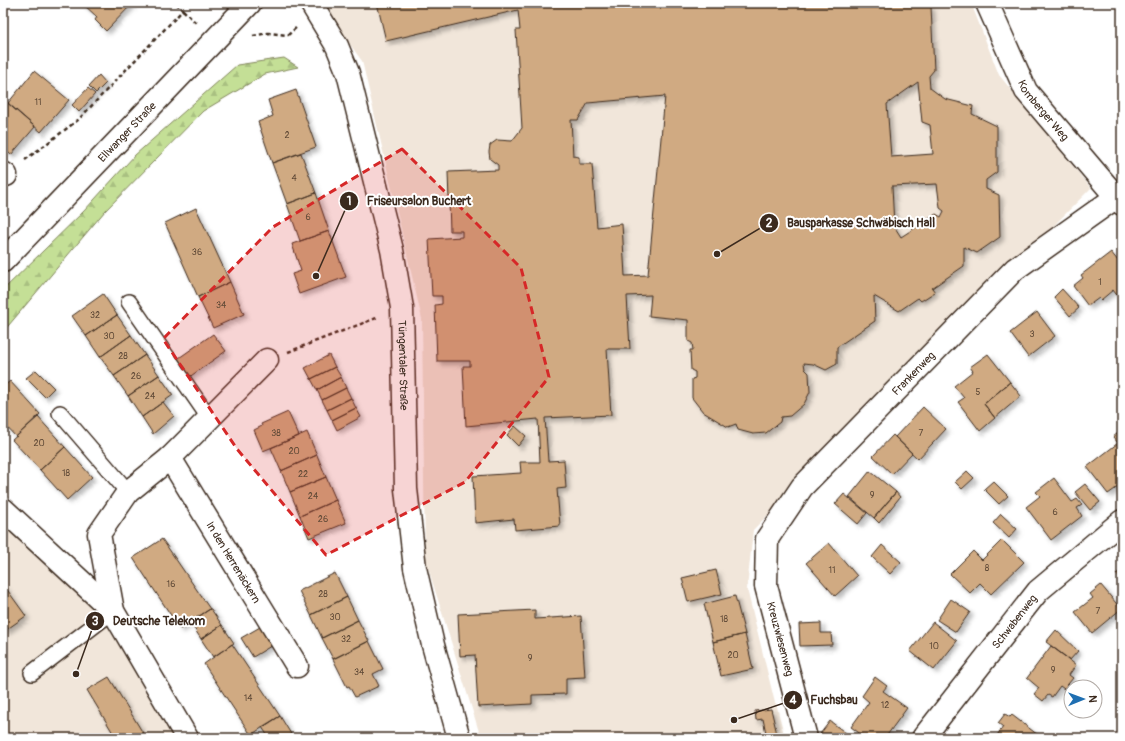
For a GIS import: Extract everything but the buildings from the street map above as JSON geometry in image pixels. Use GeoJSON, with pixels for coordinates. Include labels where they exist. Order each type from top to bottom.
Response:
{"type":"FeatureCollection","features":[{"type":"Feature","properties":{"kind":"street","name":"Ellwanger Straße"},"geometry":{"type":"LineString","coordinates":[[3,261],[250,3]]}},
{"type":"Feature","properties":{"kind":"street","name":"Tüngentaler Straße"},"geometry":{"type":"LineString","coordinates":[[311,3],[337,46],[354,93],[392,250],[402,308],[406,489],[416,568],[433,645],[459,738]]}},
{"type":"Feature","properties":{"kind":"street","name":"Komberger Weg"},"geometry":{"type":"LineString","coordinates":[[987,3],[1026,91],[1120,198]]}},
{"type":"Feature","properties":{"kind":"street","name":"Frankenweg"},"geometry":{"type":"LineString","coordinates":[[766,586],[768,539],[802,487],[1015,269],[1120,198]]}},
{"type":"Feature","properties":{"kind":"street"},"geometry":{"type":"LineString","coordinates":[[113,611],[99,534],[128,492],[170,458],[267,360]]}},
{"type":"Feature","properties":{"kind":"street","name":"In den Herrenäckern"},"geometry":{"type":"LineString","coordinates":[[170,458],[297,666]]}},
{"type":"Feature","properties":{"kind":"street"},"geometry":{"type":"LineString","coordinates":[[3,509],[113,611],[187,738]]}},
{"type":"Feature","properties":{"kind":"street","name":"Schwabenweg"},"geometry":{"type":"LineString","coordinates":[[923,738],[1038,591],[1122,521]]}},
{"type":"Feature","properties":{"kind":"street","name":"Kreuzwiesenweg"},"geometry":{"type":"LineString","coordinates":[[766,586],[806,738]]}},
{"type":"Feature","properties":{"kind":"lane"},"geometry":{"type":"LineString","coordinates":[[129,302],[210,419]]}},
{"type":"Feature","properties":{"kind":"lane"},"geometry":{"type":"LineString","coordinates":[[60,413],[128,492]]}},
{"type":"Feature","properties":{"kind":"lane"},"geometry":{"type":"LineString","coordinates":[[32,673],[113,611]]}},
{"type":"Feature","properties":{"kind":"path"},"geometry":{"type":"LineString","coordinates":[[176,3],[197,24]]}},
{"type":"Feature","properties":{"kind":"path"},"geometry":{"type":"LineString","coordinates":[[4,174],[78,120],[183,10]]}},
{"type":"Feature","properties":{"kind":"path"},"geometry":{"type":"LineString","coordinates":[[267,360],[402,308]]}},
{"type":"Feature","properties":{"kind":"highlighted area"},"geometry":{"type":"Polygon","coordinates":[[[402,149],[521,268],[549,377],[465,482],[326,555],[237,449],[163,339],[273,227],[402,149]]]}},
{"type":"Feature","properties":{"kind":"shaded area"},"geometry":{"type":"Polygon","coordinates":[[[320,3],[971,3],[999,75],[1091,188],[753,530],[747,589],[785,738],[481,738],[425,558],[422,319],[362,61],[320,3]]]}},
{"type":"Feature","properties":{"kind":"shaded area"},"geometry":{"type":"Polygon","coordinates":[[[3,509],[113,611],[187,738],[3,738],[3,509]]]}},
{"type":"Feature","properties":{"kind":"green space"},"geometry":{"type":"Polygon","coordinates":[[[284,58],[298,67],[265,74],[203,111],[105,211],[3,332],[3,290],[84,211],[135,155],[237,65],[284,58]]]}},
{"type":"Feature","properties":{"kind":"place","name":"Bausparkasse Schwäbisch Hall"},"geometry":{"type":"Point","coordinates":[717,254]}},
{"type":"Feature","properties":{"kind":"place","name":"Friseursalon Buchert"},"geometry":{"type":"Point","coordinates":[316,276]}},
{"type":"Feature","properties":{"kind":"place","name":"Deutsche Telekom"},"geometry":{"type":"Point","coordinates":[76,674]}},
{"type":"Feature","properties":{"kind":"place","name":"Fuchsbau"},"geometry":{"type":"Point","coordinates":[734,720]}}]}
